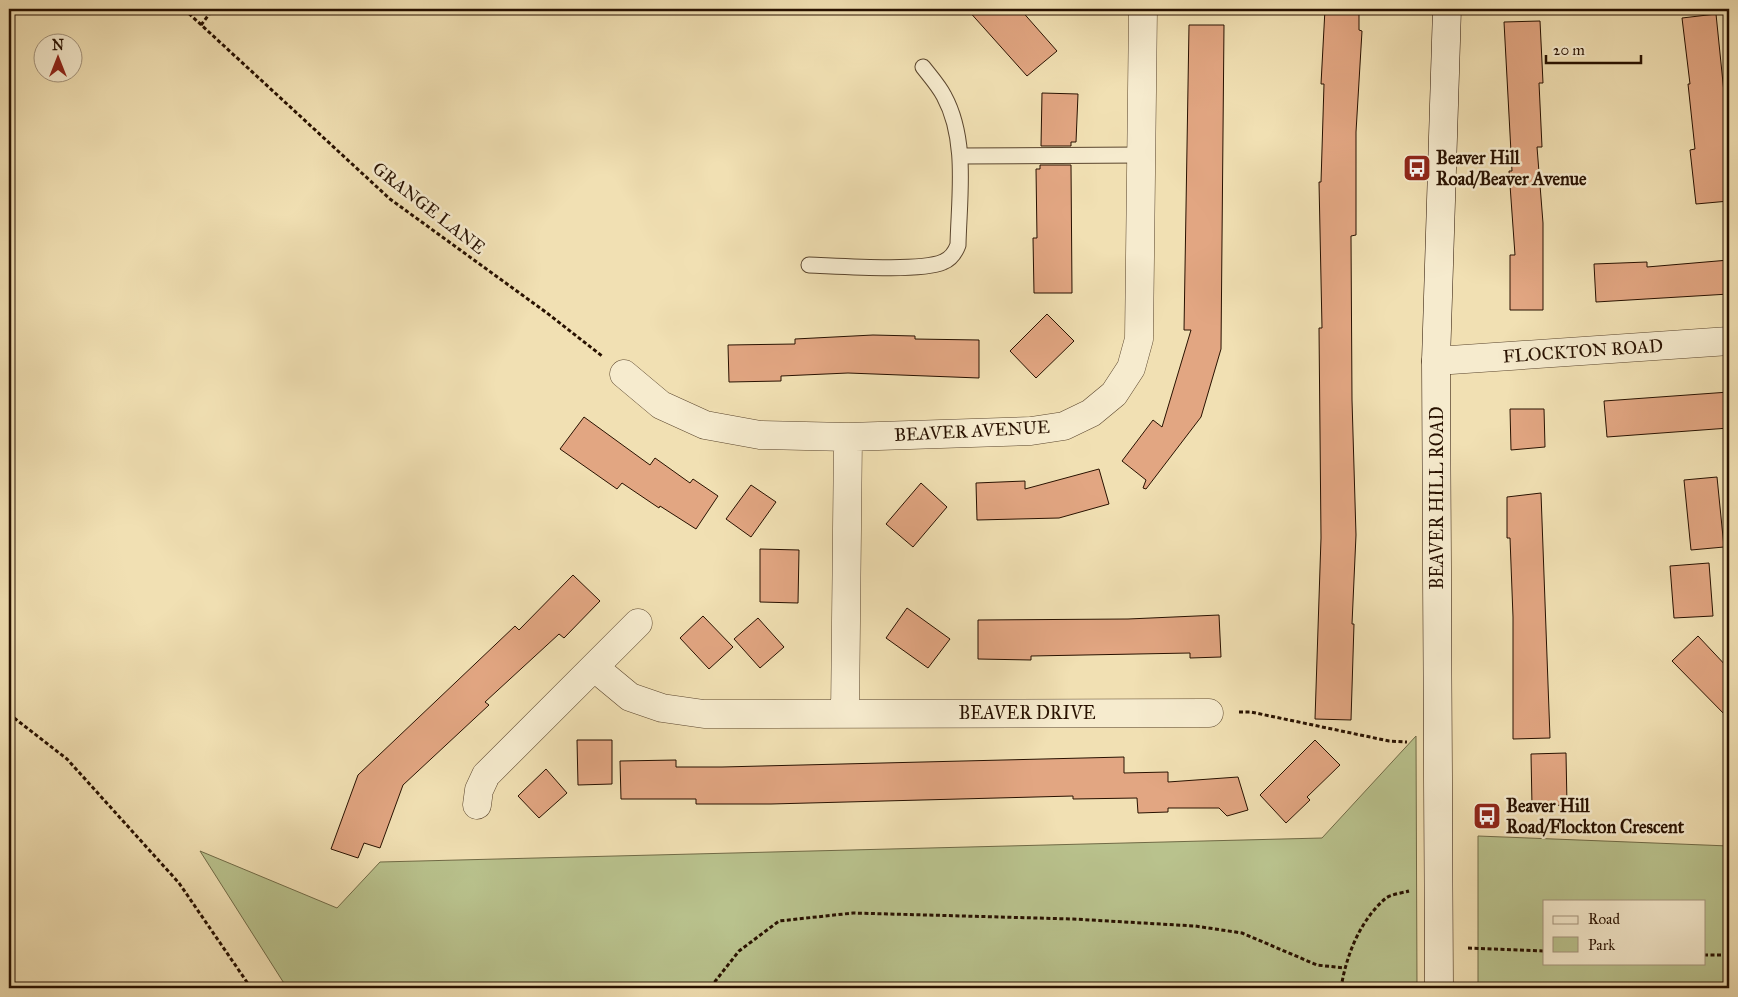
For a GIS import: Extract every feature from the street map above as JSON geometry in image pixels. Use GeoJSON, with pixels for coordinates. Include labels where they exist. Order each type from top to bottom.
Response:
{"type":"FeatureCollection","features":[{"type":"Feature","properties":{"kind":"street","name":"BEAVER AVENUE"},"geometry":{"type":"LineString","coordinates":[[624,374],[661,405],[705,424],[760,434],[848,437],[1031,431],[1064,426],[1091,414],[1114,394],[1131,368],[1140,339],[1143,9]]}},
{"type":"Feature","properties":{"kind":"street","name":"BEAVER HILL ROAD"},"geometry":{"type":"LineString","coordinates":[[1438,988],[1440,947],[1436,361],[1448,9]]}},
{"type":"Feature","properties":{"kind":"street","name":"FLOCKTON ROAD"},"geometry":{"type":"LineString","coordinates":[[1436,361],[1729,341]]}},
{"type":"Feature","properties":{"kind":"street"},"geometry":{"type":"LineString","coordinates":[[845,714],[848,437]]}},
{"type":"Feature","properties":{"kind":"street"},"geometry":{"type":"LineString","coordinates":[[477,805],[479,790],[486,775],[638,623]]}},
{"type":"Feature","properties":{"kind":"street","name":"BEAVER DRIVE"},"geometry":{"type":"LineString","coordinates":[[595,668],[630,697],[662,708],[704,714],[1209,712]]}},
{"type":"Feature","properties":{"kind":"lane"},"geometry":{"type":"LineString","coordinates":[[809,266],[921,266],[943,262],[954,254],[958,246],[960,156],[953,120],[944,95],[923,68]]}},
{"type":"Feature","properties":{"kind":"lane"},"geometry":{"type":"LineString","coordinates":[[960,156],[1142,155]]}},
{"type":"Feature","properties":{"kind":"path","name":"GRANGE LANE"},"geometry":{"type":"LineString","coordinates":[[184,9],[390,199],[547,313],[624,374]]}},
{"type":"Feature","properties":{"kind":"path"},"geometry":{"type":"LineString","coordinates":[[201,25],[213,9]]}},
{"type":"Feature","properties":{"kind":"path"},"geometry":{"type":"LineString","coordinates":[[1209,712],[1251,712],[1389,741],[1438,743]]}},
{"type":"Feature","properties":{"kind":"path"},"geometry":{"type":"LineString","coordinates":[[9,714],[67,759],[179,883],[251,988]]}},
{"type":"Feature","properties":{"kind":"path"},"geometry":{"type":"LineString","coordinates":[[1341,988],[1344,968],[1363,925],[1388,897],[1439,883]]}},
{"type":"Feature","properties":{"kind":"path"},"geometry":{"type":"LineString","coordinates":[[714,988],[713,984],[740,951],[778,921],[853,913],[1073,919],[1195,926],[1242,933],[1317,965],[1344,968]]}},
{"type":"Feature","properties":{"kind":"path"},"geometry":{"type":"LineString","coordinates":[[1440,947],[1543,950]]}},
{"type":"Feature","properties":{"kind":"path"},"geometry":{"type":"LineString","coordinates":[[1706,955],[1729,955]]}},
{"type":"Feature","properties":{"kind":"green space"},"geometry":{"type":"Polygon","coordinates":[[[1416,736],[1417,988],[287,988],[200,851],[337,908],[380,862],[1322,838],[1416,736]]]}},
{"type":"Feature","properties":{"kind":"green space"},"geometry":{"type":"Polygon","coordinates":[[[1478,836],[1729,846],[1729,988],[1478,988],[1478,836]]]}},
{"type":"Feature","properties":{"kind":"building"},"geometry":{"type":"Polygon","coordinates":[[[967,9],[1020,9],[1057,51],[1027,76],[967,9]]]}},
{"type":"Feature","properties":{"kind":"building"},"geometry":{"type":"Polygon","coordinates":[[[1325,9],[1359,9],[1359,30],[1362,31],[1356,132],[1356,235],[1351,236],[1352,400],[1356,535],[1352,624],[1354,624],[1351,720],[1315,719],[1321,538],[1319,328],[1322,328],[1319,182],[1321,182],[1324,84],[1321,84],[1325,9]]]}},
{"type":"Feature","properties":{"kind":"building"},"geometry":{"type":"Polygon","coordinates":[[[1716,14],[1728,132],[1725,132],[1729,201],[1696,204],[1690,150],[1695,149],[1682,18],[1716,14]]]}},
{"type":"Feature","properties":{"kind":"building"},"geometry":{"type":"Polygon","coordinates":[[[1540,21],[1543,83],[1539,83],[1542,147],[1537,147],[1543,223],[1543,310],[1510,310],[1510,255],[1515,255],[1509,171],[1512,171],[1504,22],[1540,21]]]}},
{"type":"Feature","properties":{"kind":"building"},"geometry":{"type":"Polygon","coordinates":[[[1189,25],[1224,25],[1221,349],[1201,417],[1146,489],[1143,488],[1146,480],[1122,461],[1153,420],[1162,427],[1191,330],[1184,330],[1189,25]]]}},
{"type":"Feature","properties":{"kind":"building"},"geometry":{"type":"Polygon","coordinates":[[[1042,93],[1078,94],[1076,142],[1071,142],[1071,146],[1041,146],[1042,93]]]}},
{"type":"Feature","properties":{"kind":"building"},"geometry":{"type":"Polygon","coordinates":[[[1040,165],[1071,165],[1072,293],[1034,293],[1033,238],[1037,238],[1036,169],[1040,169],[1040,165]]]}},
{"type":"Feature","properties":{"kind":"building"},"geometry":{"type":"Polygon","coordinates":[[[1729,260],[1729,294],[1596,302],[1594,264],[1647,262],[1647,267],[1729,260]]]}},
{"type":"Feature","properties":{"kind":"building"},"geometry":{"type":"Polygon","coordinates":[[[1047,314],[1074,341],[1036,378],[1010,351],[1047,314]]]}},
{"type":"Feature","properties":{"kind":"building"},"geometry":{"type":"Polygon","coordinates":[[[873,335],[915,336],[915,339],[979,340],[979,378],[848,373],[781,376],[781,381],[729,382],[728,345],[795,344],[795,339],[873,335]]]}},
{"type":"Feature","properties":{"kind":"building"},"geometry":{"type":"Polygon","coordinates":[[[1729,392],[1729,428],[1607,437],[1604,401],[1729,392]]]}},
{"type":"Feature","properties":{"kind":"building"},"geometry":{"type":"Polygon","coordinates":[[[1510,409],[1544,409],[1545,447],[1511,450],[1510,409]]]}},
{"type":"Feature","properties":{"kind":"building"},"geometry":{"type":"Polygon","coordinates":[[[584,417],[650,465],[655,458],[690,483],[693,479],[718,496],[696,529],[660,506],[659,508],[622,483],[617,489],[560,449],[584,417]]]}},
{"type":"Feature","properties":{"kind":"building"},"geometry":{"type":"Polygon","coordinates":[[[1099,469],[1109,504],[1059,518],[977,520],[976,483],[1025,481],[1025,489],[1099,469]]]}},
{"type":"Feature","properties":{"kind":"building"},"geometry":{"type":"Polygon","coordinates":[[[1717,477],[1724,547],[1691,550],[1684,480],[1717,477]]]}},
{"type":"Feature","properties":{"kind":"building"},"geometry":{"type":"Polygon","coordinates":[[[921,483],[947,507],[913,547],[886,524],[921,483]]]}},
{"type":"Feature","properties":{"kind":"building"},"geometry":{"type":"Polygon","coordinates":[[[751,485],[776,502],[751,537],[726,519],[751,485]]]}},
{"type":"Feature","properties":{"kind":"building"},"geometry":{"type":"Polygon","coordinates":[[[1541,493],[1550,738],[1513,739],[1513,617],[1510,538],[1507,538],[1507,497],[1541,493]]]}},
{"type":"Feature","properties":{"kind":"building"},"geometry":{"type":"Polygon","coordinates":[[[760,549],[799,550],[798,603],[760,602],[760,549]]]}},
{"type":"Feature","properties":{"kind":"building"},"geometry":{"type":"Polygon","coordinates":[[[1709,563],[1713,616],[1674,618],[1670,566],[1709,563]]]}},
{"type":"Feature","properties":{"kind":"building"},"geometry":{"type":"Polygon","coordinates":[[[573,575],[600,601],[564,638],[559,634],[485,702],[489,705],[403,785],[380,848],[364,843],[358,858],[331,849],[358,775],[515,626],[519,630],[573,575]]]}},
{"type":"Feature","properties":{"kind":"building"},"geometry":{"type":"Polygon","coordinates":[[[907,608],[950,639],[928,668],[886,638],[907,608]]]}},
{"type":"Feature","properties":{"kind":"building"},"geometry":{"type":"Polygon","coordinates":[[[1219,615],[1221,657],[1190,658],[1190,653],[1031,656],[1031,660],[978,659],[978,620],[1128,619],[1219,615]]]}},
{"type":"Feature","properties":{"kind":"building"},"geometry":{"type":"Polygon","coordinates":[[[703,616],[733,647],[709,669],[680,638],[703,616]]]}},
{"type":"Feature","properties":{"kind":"building"},"geometry":{"type":"Polygon","coordinates":[[[758,618],[784,647],[760,668],[734,639],[758,618]]]}},
{"type":"Feature","properties":{"kind":"building"},"geometry":{"type":"Polygon","coordinates":[[[1698,636],[1729,669],[1729,719],[1672,661],[1698,636]]]}},
{"type":"Feature","properties":{"kind":"building"},"geometry":{"type":"Polygon","coordinates":[[[577,740],[612,740],[612,784],[578,785],[577,740]]]}},
{"type":"Feature","properties":{"kind":"building"},"geometry":{"type":"Polygon","coordinates":[[[1315,740],[1340,765],[1307,797],[1310,800],[1286,823],[1260,795],[1315,740]]]}},
{"type":"Feature","properties":{"kind":"building"},"geometry":{"type":"Polygon","coordinates":[[[1566,753],[1567,805],[1532,806],[1531,754],[1566,753]]]}},
{"type":"Feature","properties":{"kind":"building"},"geometry":{"type":"Polygon","coordinates":[[[1124,757],[1124,773],[1168,772],[1168,782],[1238,777],[1248,810],[1227,816],[1219,808],[1168,808],[1168,812],[1138,813],[1137,798],[1073,799],[1073,796],[771,804],[696,804],[696,799],[621,799],[620,761],[676,760],[676,767],[722,767],[1124,757]]]}},
{"type":"Feature","properties":{"kind":"building"},"geometry":{"type":"Polygon","coordinates":[[[546,769],[567,793],[539,818],[518,796],[546,769]]]}},
{"type":"Feature","properties":{"kind":"place","name":"Beaver Hill Road/Beaver Avenue"},"geometry":{"type":"Point","coordinates":[1417,168]}},
{"type":"Feature","properties":{"kind":"place","name":"Beaver Hill Road/Flockton Crescent"},"geometry":{"type":"Point","coordinates":[1487,816]}}]}
